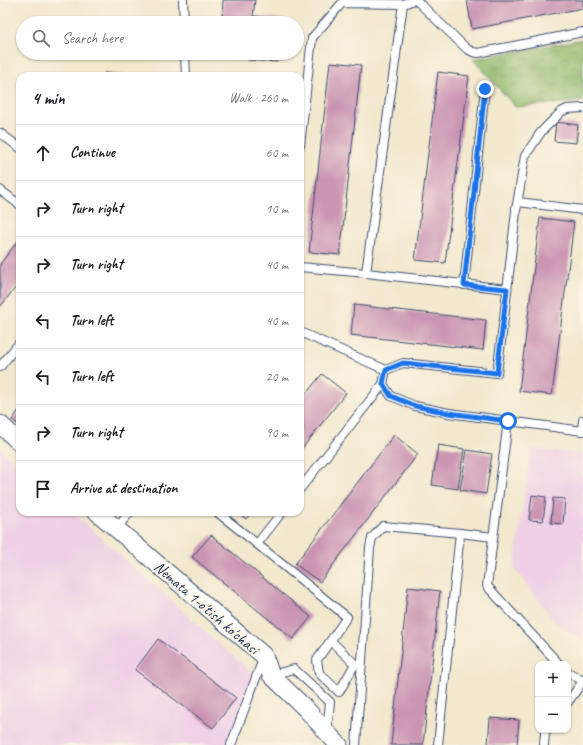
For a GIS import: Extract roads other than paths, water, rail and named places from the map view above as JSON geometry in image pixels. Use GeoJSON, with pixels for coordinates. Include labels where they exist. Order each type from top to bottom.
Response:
{"type":"FeatureCollection","features":[{"type":"Feature","properties":{"kind":"street"},"geometry":{"type":"LineString","coordinates":[[0,424],[16,439]]}},
{"type":"Feature","properties":{"kind":"street","name":"Nemata 1-o'tish ko'chasi"},"geometry":{"type":"LineString","coordinates":[[101,516],[264,656],[271,674],[339,745]]}},
{"type":"Feature","properties":{"kind":"lane"},"geometry":{"type":"LineString","coordinates":[[183,0],[184,16]]}},
{"type":"Feature","properties":{"kind":"lane"},"geometry":{"type":"LineString","coordinates":[[304,90],[312,38],[340,2],[403,4],[415,0],[467,49],[473,52],[583,32]]}},
{"type":"Feature","properties":{"kind":"lane"},"geometry":{"type":"LineString","coordinates":[[366,273],[403,4]]}},
{"type":"Feature","properties":{"kind":"lane"},"geometry":{"type":"LineString","coordinates":[[185,60],[186,72]]}},
{"type":"Feature","properties":{"kind":"lane"},"geometry":{"type":"LineString","coordinates":[[464,285],[485,89]]}},
{"type":"Feature","properties":{"kind":"lane"},"geometry":{"type":"LineString","coordinates":[[304,334],[386,370],[403,363],[497,373],[516,211],[525,156],[541,132],[561,112],[567,109],[583,108]]}},
{"type":"Feature","properties":{"kind":"lane"},"geometry":{"type":"LineString","coordinates":[[0,133],[16,145]]}},
{"type":"Feature","properties":{"kind":"lane"},"geometry":{"type":"LineString","coordinates":[[0,190],[16,202]]}},
{"type":"Feature","properties":{"kind":"lane"},"geometry":{"type":"LineString","coordinates":[[516,211],[518,202],[583,210]]}},
{"type":"Feature","properties":{"kind":"lane"},"geometry":{"type":"LineString","coordinates":[[304,267],[507,289]]}},
{"type":"Feature","properties":{"kind":"lane"},"geometry":{"type":"LineString","coordinates":[[0,367],[16,347]]}},
{"type":"Feature","properties":{"kind":"lane"},"geometry":{"type":"LineString","coordinates":[[304,484],[383,384],[386,370]]}},
{"type":"Feature","properties":{"kind":"lane"},"geometry":{"type":"LineString","coordinates":[[383,384],[391,396],[415,406],[449,413],[582,431],[583,420]]}},
{"type":"Feature","properties":{"kind":"lane"},"geometry":{"type":"LineString","coordinates":[[508,421],[487,586],[556,661]]}},
{"type":"Feature","properties":{"kind":"lane"},"geometry":{"type":"LineString","coordinates":[[116,529],[127,516]]}},
{"type":"Feature","properties":{"kind":"lane"},"geometry":{"type":"LineString","coordinates":[[222,516],[347,617],[317,660],[319,673],[339,692],[355,664],[331,641]]}},
{"type":"Feature","properties":{"kind":"lane"},"geometry":{"type":"LineString","coordinates":[[256,544],[279,516]]}},
{"type":"Feature","properties":{"kind":"lane"},"geometry":{"type":"LineString","coordinates":[[356,745],[370,548],[372,538],[383,526],[493,537]]}},
{"type":"Feature","properties":{"kind":"lane"},"geometry":{"type":"LineString","coordinates":[[438,745],[460,533]]}},
{"type":"Feature","properties":{"kind":"lane"},"geometry":{"type":"LineString","coordinates":[[231,745],[264,656]]}},
{"type":"Feature","properties":{"kind":"lane"},"geometry":{"type":"LineString","coordinates":[[571,674],[583,681],[571,698]]}},
{"type":"Feature","properties":{"kind":"lane"},"geometry":{"type":"LineString","coordinates":[[544,745],[545,733]]}}]}
